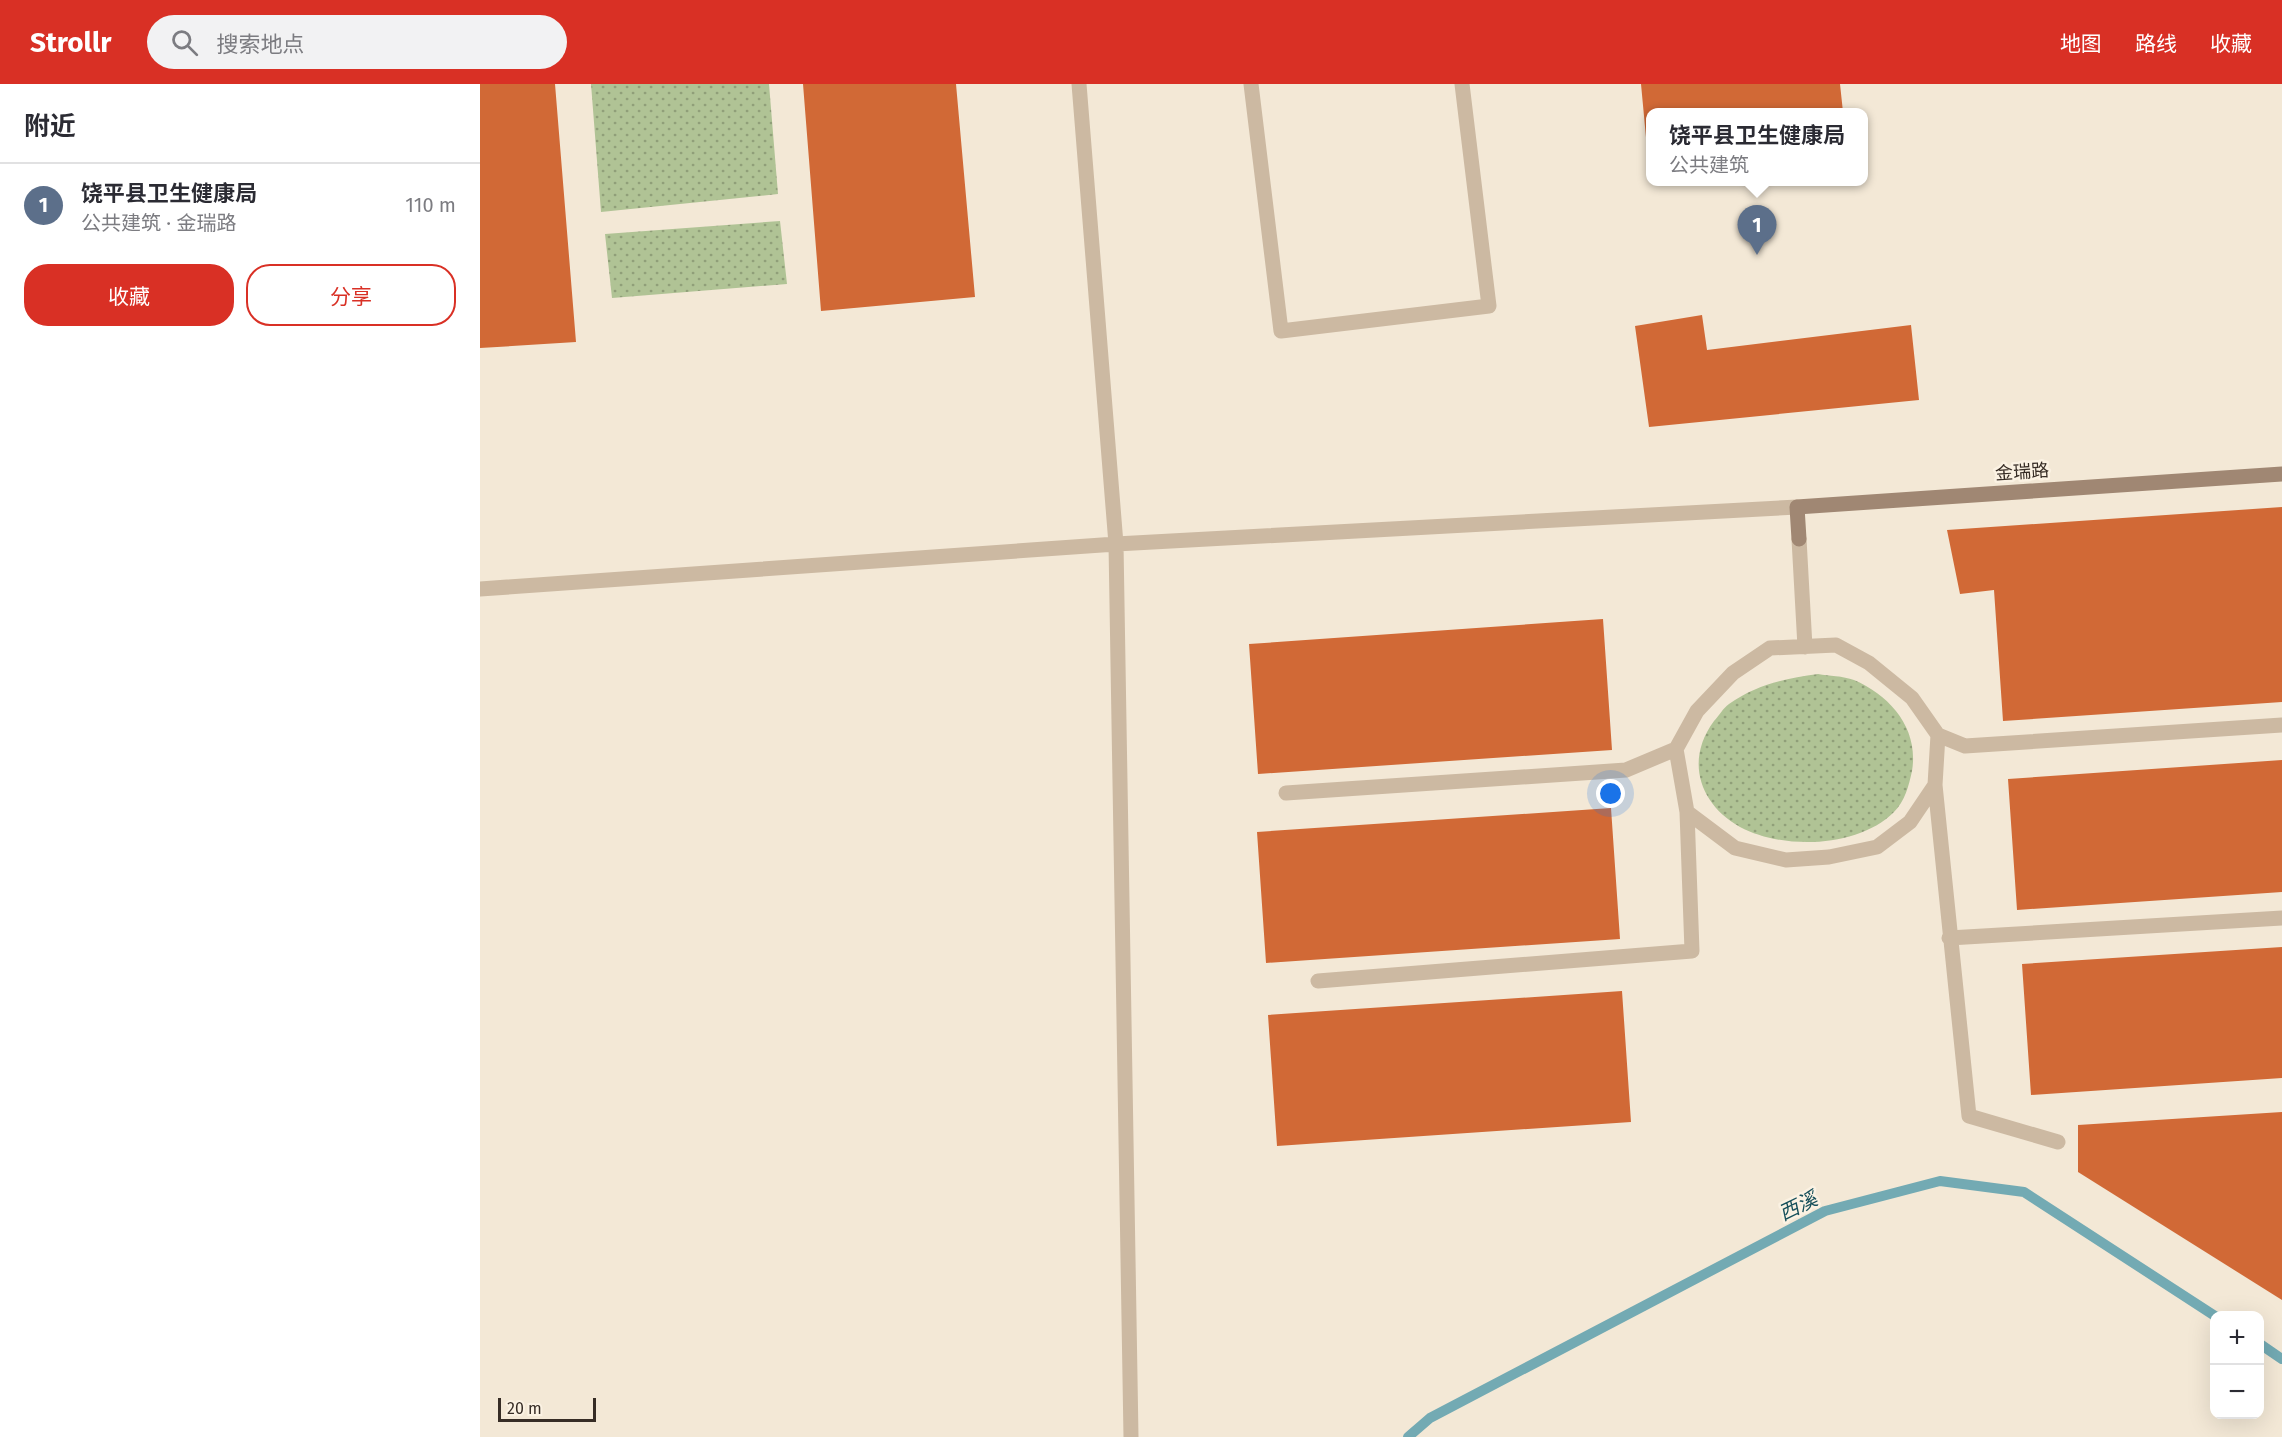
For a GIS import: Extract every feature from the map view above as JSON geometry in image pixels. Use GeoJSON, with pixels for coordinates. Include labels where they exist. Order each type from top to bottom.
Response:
{"type":"FeatureCollection","features":[{"type":"Feature","properties":{"kind":"street","name":"金瑞路"},"geometry":{"type":"LineString","coordinates":[[1797,507],[2282,474]]}},
{"type":"Feature","properties":{"kind":"street"},"geometry":{"type":"LineString","coordinates":[[1797,507],[1799,539]]}},
{"type":"Feature","properties":{"kind":"lane"},"geometry":{"type":"LineString","coordinates":[[1079,84],[1116,544],[1131,1437]]}},
{"type":"Feature","properties":{"kind":"lane"},"geometry":{"type":"LineString","coordinates":[[1251,84],[1281,331],[1489,306],[1462,84]]}},
{"type":"Feature","properties":{"kind":"lane"},"geometry":{"type":"LineString","coordinates":[[480,589],[1116,544],[1797,507]]}},
{"type":"Feature","properties":{"kind":"lane"},"geometry":{"type":"LineString","coordinates":[[1799,539],[1805,647]]}},
{"type":"Feature","properties":{"kind":"lane"},"geometry":{"type":"LineString","coordinates":[[1286,793],[1626,770],[1676,749],[1697,711],[1733,673],[1770,648],[1836,645],[1869,663],[1912,698],[1938,735],[1965,746],[2282,725]]}},
{"type":"Feature","properties":{"kind":"lane"},"geometry":{"type":"LineString","coordinates":[[1938,735],[1935,785],[1969,1116],[2058,1142]]}},
{"type":"Feature","properties":{"kind":"lane"},"geometry":{"type":"LineString","coordinates":[[1318,981],[1692,951],[1687,812],[1676,749]]}},
{"type":"Feature","properties":{"kind":"lane"},"geometry":{"type":"LineString","coordinates":[[1687,812],[1735,848],[1786,860],[1829,857],[1877,847],[1910,822],[1935,785]]}},
{"type":"Feature","properties":{"kind":"lane"},"geometry":{"type":"LineString","coordinates":[[1949,938],[2282,918]]}},
{"type":"Feature","properties":{"kind":"green space"},"geometry":{"type":"Polygon","coordinates":[[[591,84],[769,84],[778,194],[601,212],[591,84]]]}},
{"type":"Feature","properties":{"kind":"green space"},"geometry":{"type":"Polygon","coordinates":[[[780,221],[787,284],[612,298],[605,234],[780,221]]]}},
{"type":"Feature","properties":{"kind":"green space"},"geometry":{"type":"Polygon","coordinates":[[[1818,674],[1854,680],[1880,695],[1900,716],[1911,741],[1913,756],[1912,771],[1904,798],[1898,808],[1879,824],[1841,839],[1798,842],[1757,834],[1740,827],[1726,817],[1706,794],[1699,766],[1700,751],[1705,736],[1725,708],[1740,697],[1772,683],[1818,674]]]}},
{"type":"Feature","properties":{"kind":"building"},"geometry":{"type":"Polygon","coordinates":[[[480,84],[555,84],[576,342],[480,348],[480,84]]]}},
{"type":"Feature","properties":{"kind":"building"},"geometry":{"type":"Polygon","coordinates":[[[803,84],[956,84],[975,297],[821,311],[803,84]]]}},
{"type":"Feature","properties":{"kind":"building"},"geometry":{"type":"Polygon","coordinates":[[[1641,84],[1840,84],[1843,108],[1646,108],[1646,137],[1641,84]]]}},
{"type":"Feature","properties":{"kind":"building"},"geometry":{"type":"Polygon","coordinates":[[[1702,315],[1707,350],[1911,325],[1919,400],[1649,427],[1635,326],[1702,315]]]}},
{"type":"Feature","properties":{"kind":"building"},"geometry":{"type":"Polygon","coordinates":[[[2282,507],[2282,702],[2003,721],[1994,590],[1960,594],[1947,530],[2282,507]]]}},
{"type":"Feature","properties":{"kind":"building"},"geometry":{"type":"Polygon","coordinates":[[[1603,619],[1612,750],[1258,774],[1249,644],[1603,619]]]}},
{"type":"Feature","properties":{"kind":"building"},"geometry":{"type":"Polygon","coordinates":[[[2282,760],[2282,892],[2017,910],[2008,779],[2282,760]]]}},
{"type":"Feature","properties":{"kind":"building"},"geometry":{"type":"Polygon","coordinates":[[[1611,808],[1620,939],[1266,963],[1257,832],[1611,808]]]}},
{"type":"Feature","properties":{"kind":"building"},"geometry":{"type":"Polygon","coordinates":[[[2282,947],[2282,1078],[2031,1095],[2022,964],[2282,947]]]}},
{"type":"Feature","properties":{"kind":"building"},"geometry":{"type":"Polygon","coordinates":[[[1622,991],[1631,1122],[1277,1146],[1268,1015],[1622,991]]]}},
{"type":"Feature","properties":{"kind":"building"},"geometry":{"type":"Polygon","coordinates":[[[2282,1112],[2282,1300],[2078,1172],[2078,1125],[2282,1112]]]}},
{"type":"Feature","properties":{"kind":"waterway","name":"西溪"},"geometry":{"type":"LineString","coordinates":[[1408,1437],[1430,1418],[1825,1211],[1940,1181],[2024,1192],[2210,1313]]}},
{"type":"Feature","properties":{"kind":"waterway","name":"西溪"},"geometry":{"type":"LineString","coordinates":[[2264,1347],[2282,1359]]}},
{"type":"Feature","properties":{"kind":"place","name":"饶平县卫生健康局"},"geometry":{"type":"Point","coordinates":[1757,255]}}]}
